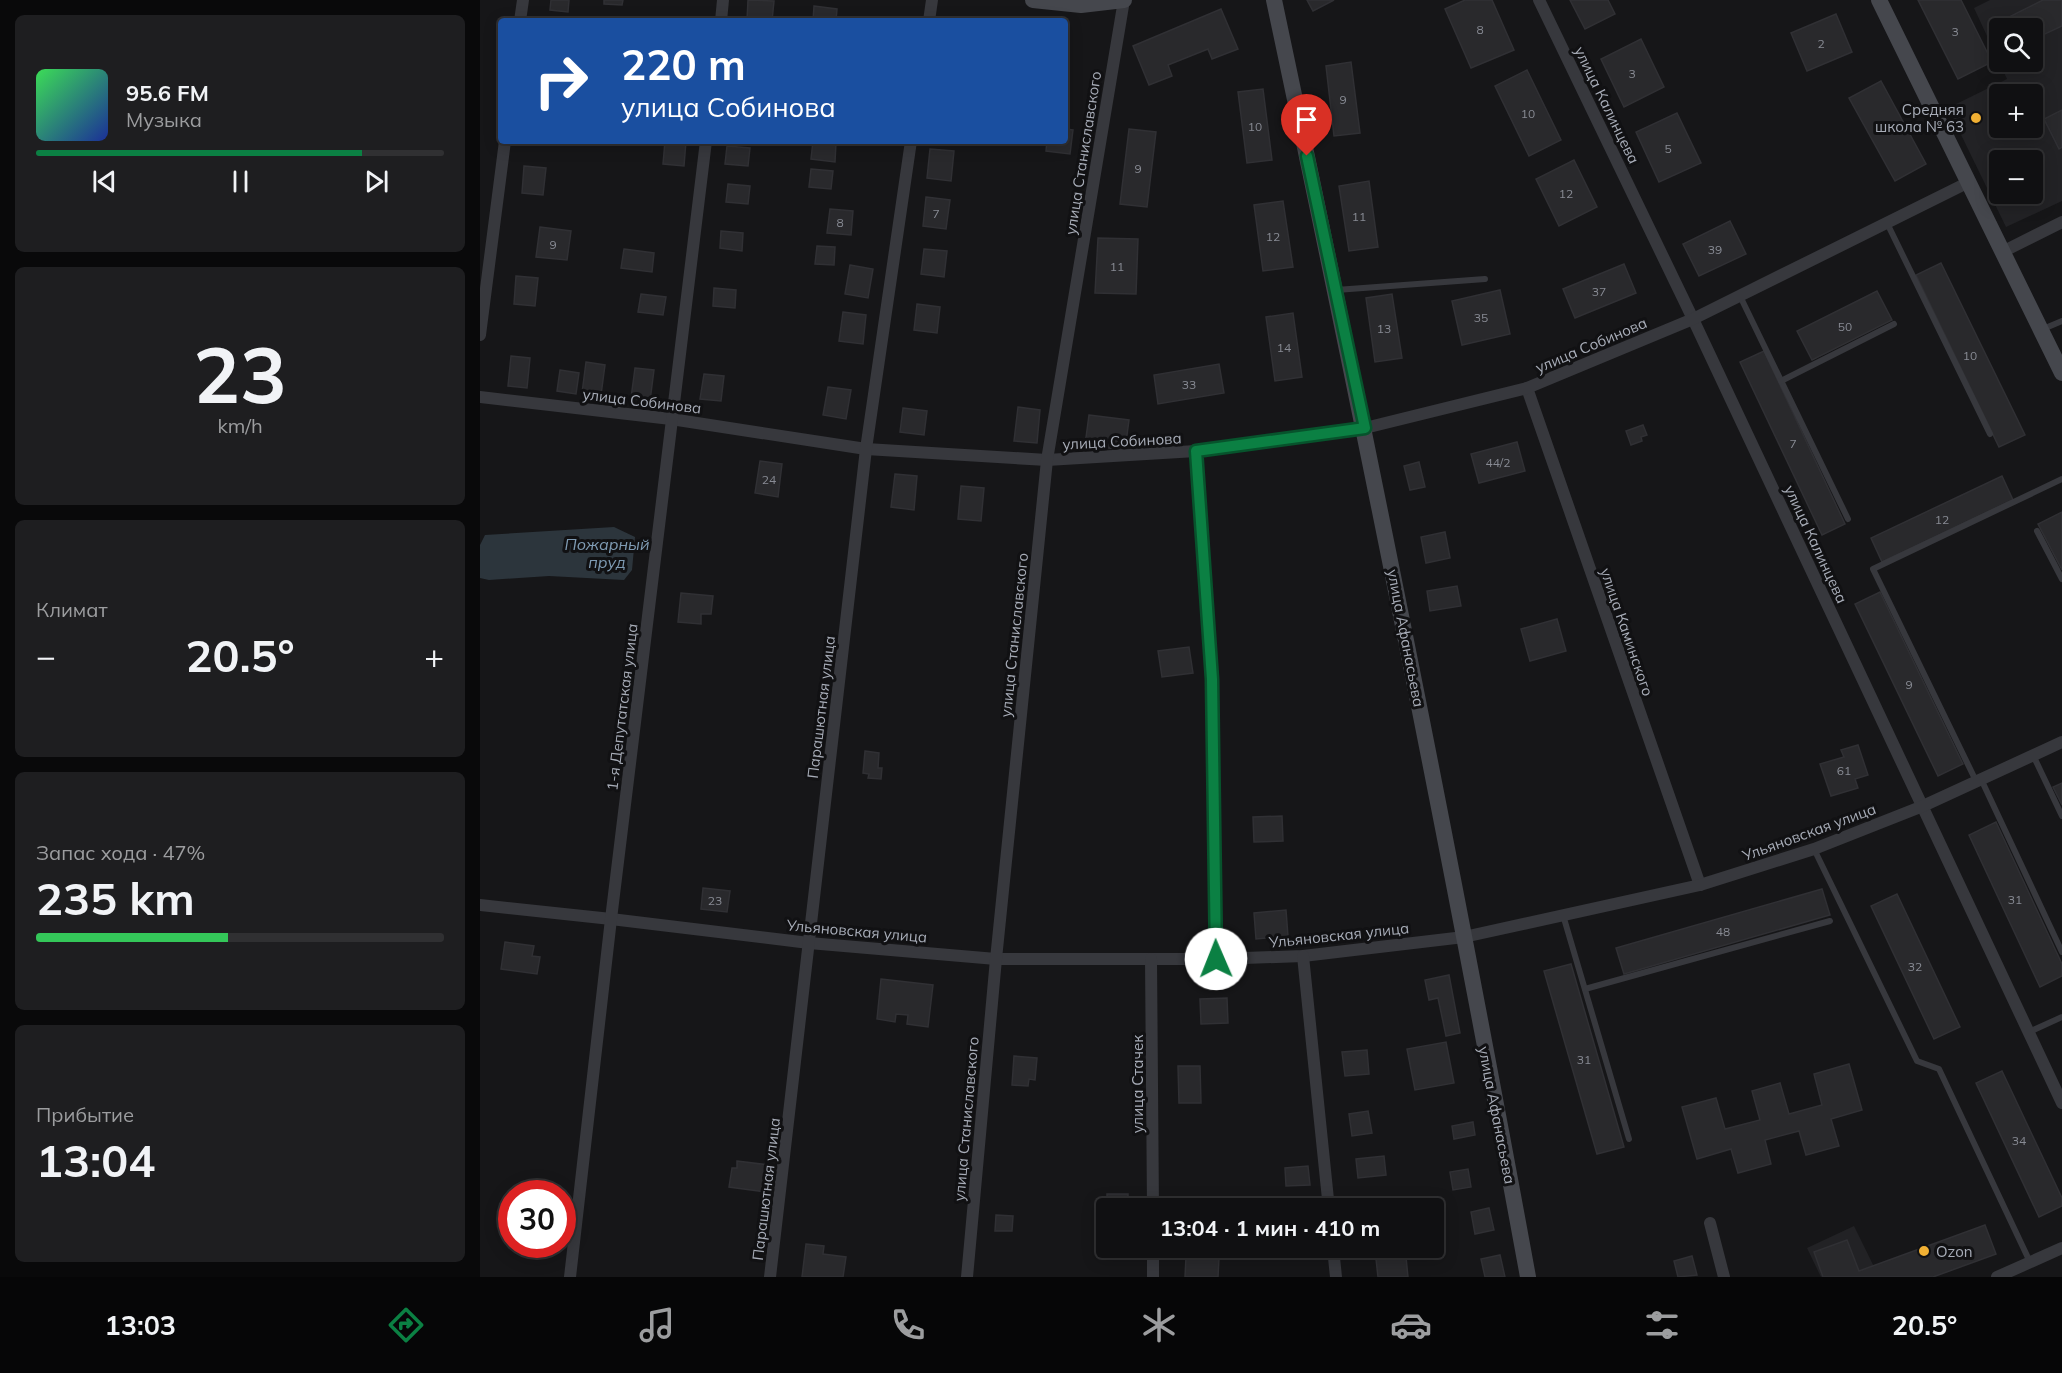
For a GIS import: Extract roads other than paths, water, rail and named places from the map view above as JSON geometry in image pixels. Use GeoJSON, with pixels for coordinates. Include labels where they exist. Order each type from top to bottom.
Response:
{"type":"FeatureCollection","features":[{"type":"Feature","properties":{"kind":"street"},"geometry":{"type":"LineString","coordinates":[[520,18],[523,0]]}},
{"type":"Feature","properties":{"kind":"street"},"geometry":{"type":"LineString","coordinates":[[721,18],[723,0]]}},
{"type":"Feature","properties":{"kind":"street"},"geometry":{"type":"LineString","coordinates":[[929,18],[932,0]]}},
{"type":"Feature","properties":{"kind":"street"},"geometry":{"type":"LineString","coordinates":[[1033,0],[1081,5],[1124,0]]}},
{"type":"Feature","properties":{"kind":"street","name":"улица Станиславского"},"geometry":{"type":"LineString","coordinates":[[967,1277],[996,959],[1047,460],[1124,0]]}},
{"type":"Feature","properties":{"kind":"street","name":"улица Афанасьева"},"geometry":{"type":"LineString","coordinates":[[1274,0],[1365,428],[1528,1277]]}},
{"type":"Feature","properties":{"kind":"street","name":"улица Калинцева"},"geometry":{"type":"LineString","coordinates":[[1539,0],[1693,319],[2062,1103]]}},
{"type":"Feature","properties":{"kind":"street"},"geometry":{"type":"LineString","coordinates":[[1879,0],[2062,373]]}},
{"type":"Feature","properties":{"kind":"street"},"geometry":{"type":"LineString","coordinates":[[480,335],[505,144]]}},
{"type":"Feature","properties":{"kind":"street","name":"1-я Депутатская улица"},"geometry":{"type":"LineString","coordinates":[[570,1277],[611,919],[706,144]]}},
{"type":"Feature","properties":{"kind":"street","name":"Парашютная улица"},"geometry":{"type":"LineString","coordinates":[[771,1277],[866,449],[911,144]]}},
{"type":"Feature","properties":{"kind":"street","name":"улица Собинова"},"geometry":{"type":"LineString","coordinates":[[480,397],[671,419],[866,449],[1047,460],[1196,451],[1365,428],[1527,388],[1693,319],[1969,182]]}},
{"type":"Feature","properties":{"kind":"street"},"geometry":{"type":"LineString","coordinates":[[2004,251],[2062,222]]}},
{"type":"Feature","properties":{"kind":"street","name":"улица Каминского"},"geometry":{"type":"LineString","coordinates":[[1527,388],[1700,885]]}},
{"type":"Feature","properties":{"kind":"street"},"geometry":{"type":"LineString","coordinates":[[1196,451],[1212,679],[1216,959]]}},
{"type":"Feature","properties":{"kind":"street","name":"Ульяновская улица"},"geometry":{"type":"LineString","coordinates":[[480,906],[809,943],[996,959],[1216,959],[1303,956],[1464,937],[1700,885],[1814,849],[1923,806],[2062,742]]}},
{"type":"Feature","properties":{"kind":"street"},"geometry":{"type":"LineString","coordinates":[[1303,956],[1328,1198]]}},
{"type":"Feature","properties":{"kind":"street","name":"улица Стачек"},"geometry":{"type":"LineString","coordinates":[[1151,959],[1153,1198]]}},
{"type":"Feature","properties":{"kind":"street"},"geometry":{"type":"LineString","coordinates":[[1710,1223],[1724,1277]]}},
{"type":"Feature","properties":{"kind":"street"},"geometry":{"type":"LineString","coordinates":[[1997,1277],[2062,1248]]}},
{"type":"Feature","properties":{"kind":"street"},"geometry":{"type":"LineString","coordinates":[[1153,1258],[1153,1277]]}},
{"type":"Feature","properties":{"kind":"street"},"geometry":{"type":"LineString","coordinates":[[1334,1258],[1336,1277]]}},
{"type":"Feature","properties":{"kind":"lane"},"geometry":{"type":"LineString","coordinates":[[1887,223],[1990,434]]}},
{"type":"Feature","properties":{"kind":"lane"},"geometry":{"type":"LineString","coordinates":[[1336,290],[1485,279]]}},
{"type":"Feature","properties":{"kind":"lane"},"geometry":{"type":"LineString","coordinates":[[1740,296],[1848,519]]}},
{"type":"Feature","properties":{"kind":"lane"},"geometry":{"type":"LineString","coordinates":[[2041,330],[2062,321]]}},
{"type":"Feature","properties":{"kind":"lane"},"geometry":{"type":"LineString","coordinates":[[1781,381],[1894,324]]}},
{"type":"Feature","properties":{"kind":"lane"},"geometry":{"type":"LineString","coordinates":[[2062,479],[1873,569],[2062,951]]}},
{"type":"Feature","properties":{"kind":"lane"},"geometry":{"type":"LineString","coordinates":[[2037,531],[2062,579]]}},
{"type":"Feature","properties":{"kind":"lane"},"geometry":{"type":"LineString","coordinates":[[2033,755],[2062,816]]}},
{"type":"Feature","properties":{"kind":"lane"},"geometry":{"type":"LineString","coordinates":[[1814,849],[1917,1061],[1939,1069],[2031,1262]]}},
{"type":"Feature","properties":{"kind":"lane"},"geometry":{"type":"LineString","coordinates":[[1563,915],[1629,1139]]}},
{"type":"Feature","properties":{"kind":"lane"},"geometry":{"type":"LineString","coordinates":[[1585,989],[1830,921]]}},
{"type":"Feature","properties":{"kind":"lane"},"geometry":{"type":"LineString","coordinates":[[2029,1032],[2062,1017]]}},
{"type":"Feature","properties":{"kind":"water","name":"Пожарный пруд"},"geometry":{"type":"Polygon","coordinates":[[[614,527],[635,537],[632,570],[624,580],[549,576],[489,580],[480,578],[480,545],[485,535],[614,527]]]}},
{"type":"Feature","properties":{"kind":"place","name":"Средняя школа № 63"},"geometry":{"type":"Point","coordinates":[1976,118]}},
{"type":"Feature","properties":{"kind":"place","name":"Ozon"},"geometry":{"type":"Point","coordinates":[1924,1251]}}]}
